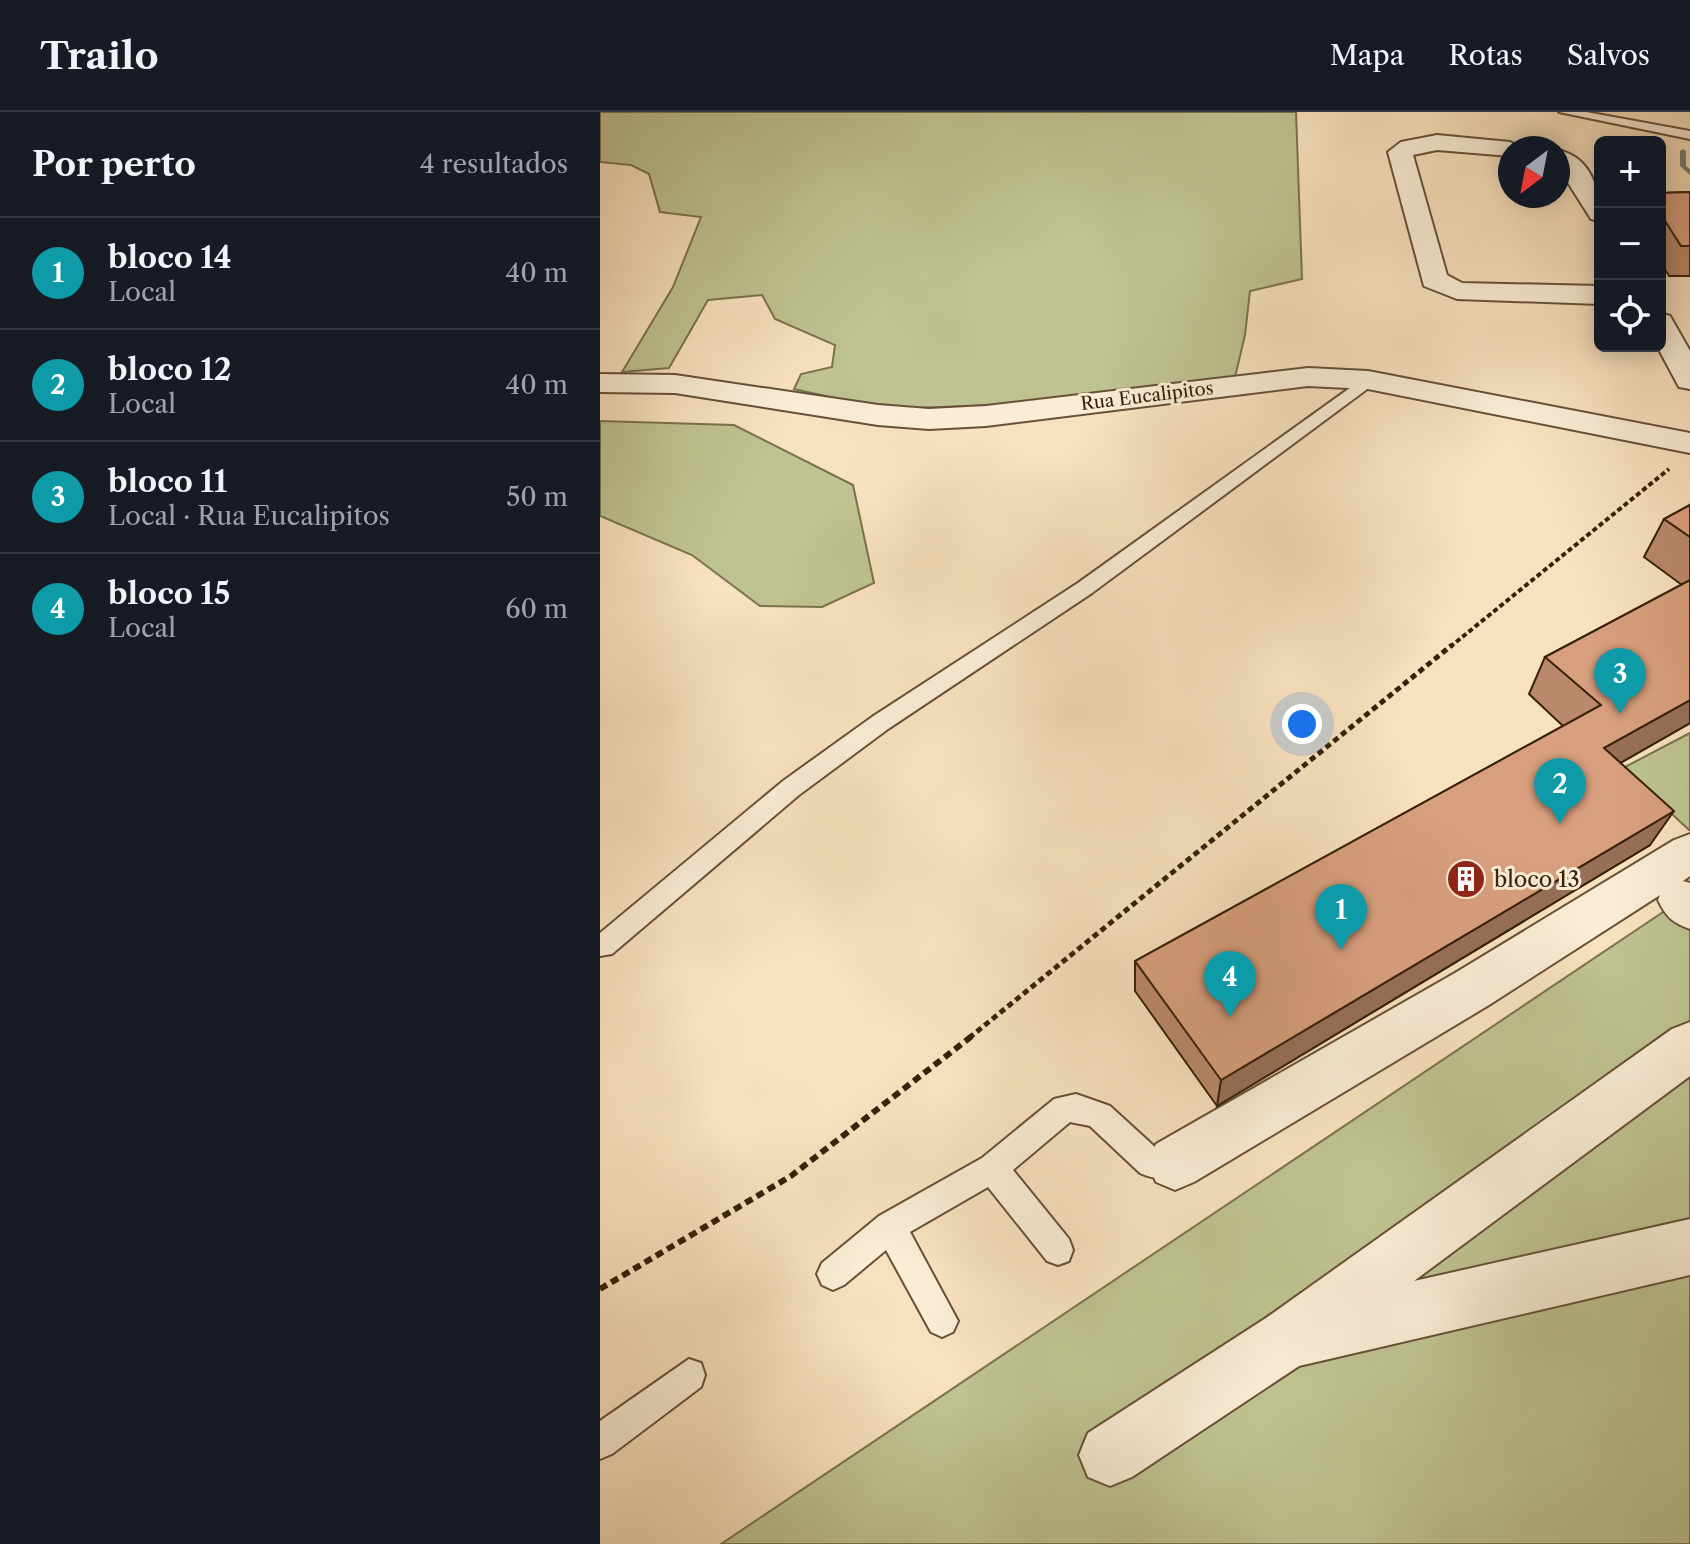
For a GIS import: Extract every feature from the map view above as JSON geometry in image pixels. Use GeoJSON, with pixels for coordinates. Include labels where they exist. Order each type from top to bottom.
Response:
{"type":"FeatureCollection","features":[{"type":"Feature","properties":{"kind":"street"},"geometry":{"type":"LineString","coordinates":[[1498,148],[1422,142],[1408,145],[1400,152],[1434,280],[1457,291],[1594,295]]}},
{"type":"Feature","properties":{"kind":"street"},"geometry":{"type":"LineString","coordinates":[[1570,164],[1597,208]]}},
{"type":"Feature","properties":{"kind":"street"},"geometry":{"type":"LineString","coordinates":[[1666,334],[1690,380]]}},
{"type":"Feature","properties":{"kind":"street","name":"Rua Eucalipitos"},"geometry":{"type":"LineString","coordinates":[[600,383],[675,384],[878,415],[929,419],[986,416],[1308,377],[1368,380],[1685,451]]}},
{"type":"Feature","properties":{"kind":"street"},"geometry":{"type":"LineString","coordinates":[[1175,1163],[1472,989],[1690,853]]}},
{"type":"Feature","properties":{"kind":"street"},"geometry":{"type":"LineString","coordinates":[[1110,1455],[1287,1339],[1690,1046]]}},
{"type":"Feature","properties":{"kind":"street"},"geometry":{"type":"LineString","coordinates":[[1287,1339],[1690,1247]]}},
{"type":"Feature","properties":{"kind":"lane"},"geometry":{"type":"LineString","coordinates":[[1565,112],[1690,135]]}},
{"type":"Feature","properties":{"kind":"lane"},"geometry":{"type":"LineString","coordinates":[[1611,112],[1658,129]]}},
{"type":"Feature","properties":{"kind":"lane"},"geometry":{"type":"LineString","coordinates":[[603,946],[791,788],[880,723],[1085,588],[1368,380]]}},
{"type":"Feature","properties":{"kind":"lane"},"geometry":{"type":"LineString","coordinates":[[833,1274],[890,1227],[992,1168],[1064,1109],[1077,1105],[1091,1109],[1150,1163],[1175,1163]]}},
{"type":"Feature","properties":{"kind":"lane"},"geometry":{"type":"LineString","coordinates":[[992,1168],[1058,1250]]}},
{"type":"Feature","properties":{"kind":"lane"},"geometry":{"type":"LineString","coordinates":[[890,1227],[942,1321]]}},
{"type":"Feature","properties":{"kind":"lane"},"geometry":{"type":"LineString","coordinates":[[600,1442],[689,1375]]}},
{"type":"Feature","properties":{"kind":"path"},"geometry":{"type":"LineString","coordinates":[[600,1289],[791,1176],[952,1052],[1621,511],[1685,451]]}},
{"type":"Feature","properties":{"kind":"green space"},"geometry":{"type":"Polygon","coordinates":[[[600,112],[1296,112],[1302,279],[1250,291],[1245,335],[1235,377],[999,405],[884,409],[794,389],[801,374],[832,367],[835,345],[775,319],[762,295],[708,300],[669,368],[622,372],[673,287],[701,217],[660,212],[649,174],[631,165],[600,162],[600,112]]]}},
{"type":"Feature","properties":{"kind":"green space"},"geometry":{"type":"Polygon","coordinates":[[[600,421],[734,425],[853,485],[874,583],[822,607],[760,606],[692,555],[600,516],[600,421]]]}},
{"type":"Feature","properties":{"kind":"green space"},"geometry":{"type":"Polygon","coordinates":[[[1690,733],[1690,830],[1689,830],[1623,768],[1690,733]]]}},
{"type":"Feature","properties":{"kind":"green space"},"geometry":{"type":"Polygon","coordinates":[[[1690,895],[1690,1544],[721,1544],[1681,900],[1690,895]]]}},
{"type":"Feature","properties":{"kind":"building"},"geometry":{"type":"Polygon","coordinates":[[[1690,192],[1690,246],[1681,246],[1666,222],[1666,193],[1690,192]]]}},
{"type":"Feature","properties":{"kind":"building"},"geometry":{"type":"Polygon","coordinates":[[[1690,505],[1690,537],[1664,519],[1690,505]]]}},
{"type":"Feature","properties":{"kind":"building"},"geometry":{"type":"Polygon","coordinates":[[[1690,580],[1690,700],[1604,748],[1674,811],[1221,1080],[1135,961],[1601,705],[1545,657],[1690,580]]]}},
{"type":"Feature","properties":{"kind":"waterway"},"geometry":{"type":"LineString","coordinates":[[1683,151],[1683,166],[1690,173]]}},
{"type":"Feature","properties":{"kind":"place","name":"bloco 11"},"geometry":{"type":"Point","coordinates":[1620,714]}},
{"type":"Feature","properties":{"kind":"place","name":"bloco 12"},"geometry":{"type":"Point","coordinates":[1560,824]}},
{"type":"Feature","properties":{"kind":"place","name":"bloco 13"},"geometry":{"type":"Point","coordinates":[1466,879]}},
{"type":"Feature","properties":{"kind":"place","name":"bloco 14"},"geometry":{"type":"Point","coordinates":[1341,950]}},
{"type":"Feature","properties":{"kind":"place","name":"bloco 15"},"geometry":{"type":"Point","coordinates":[1230,1017]}}]}
